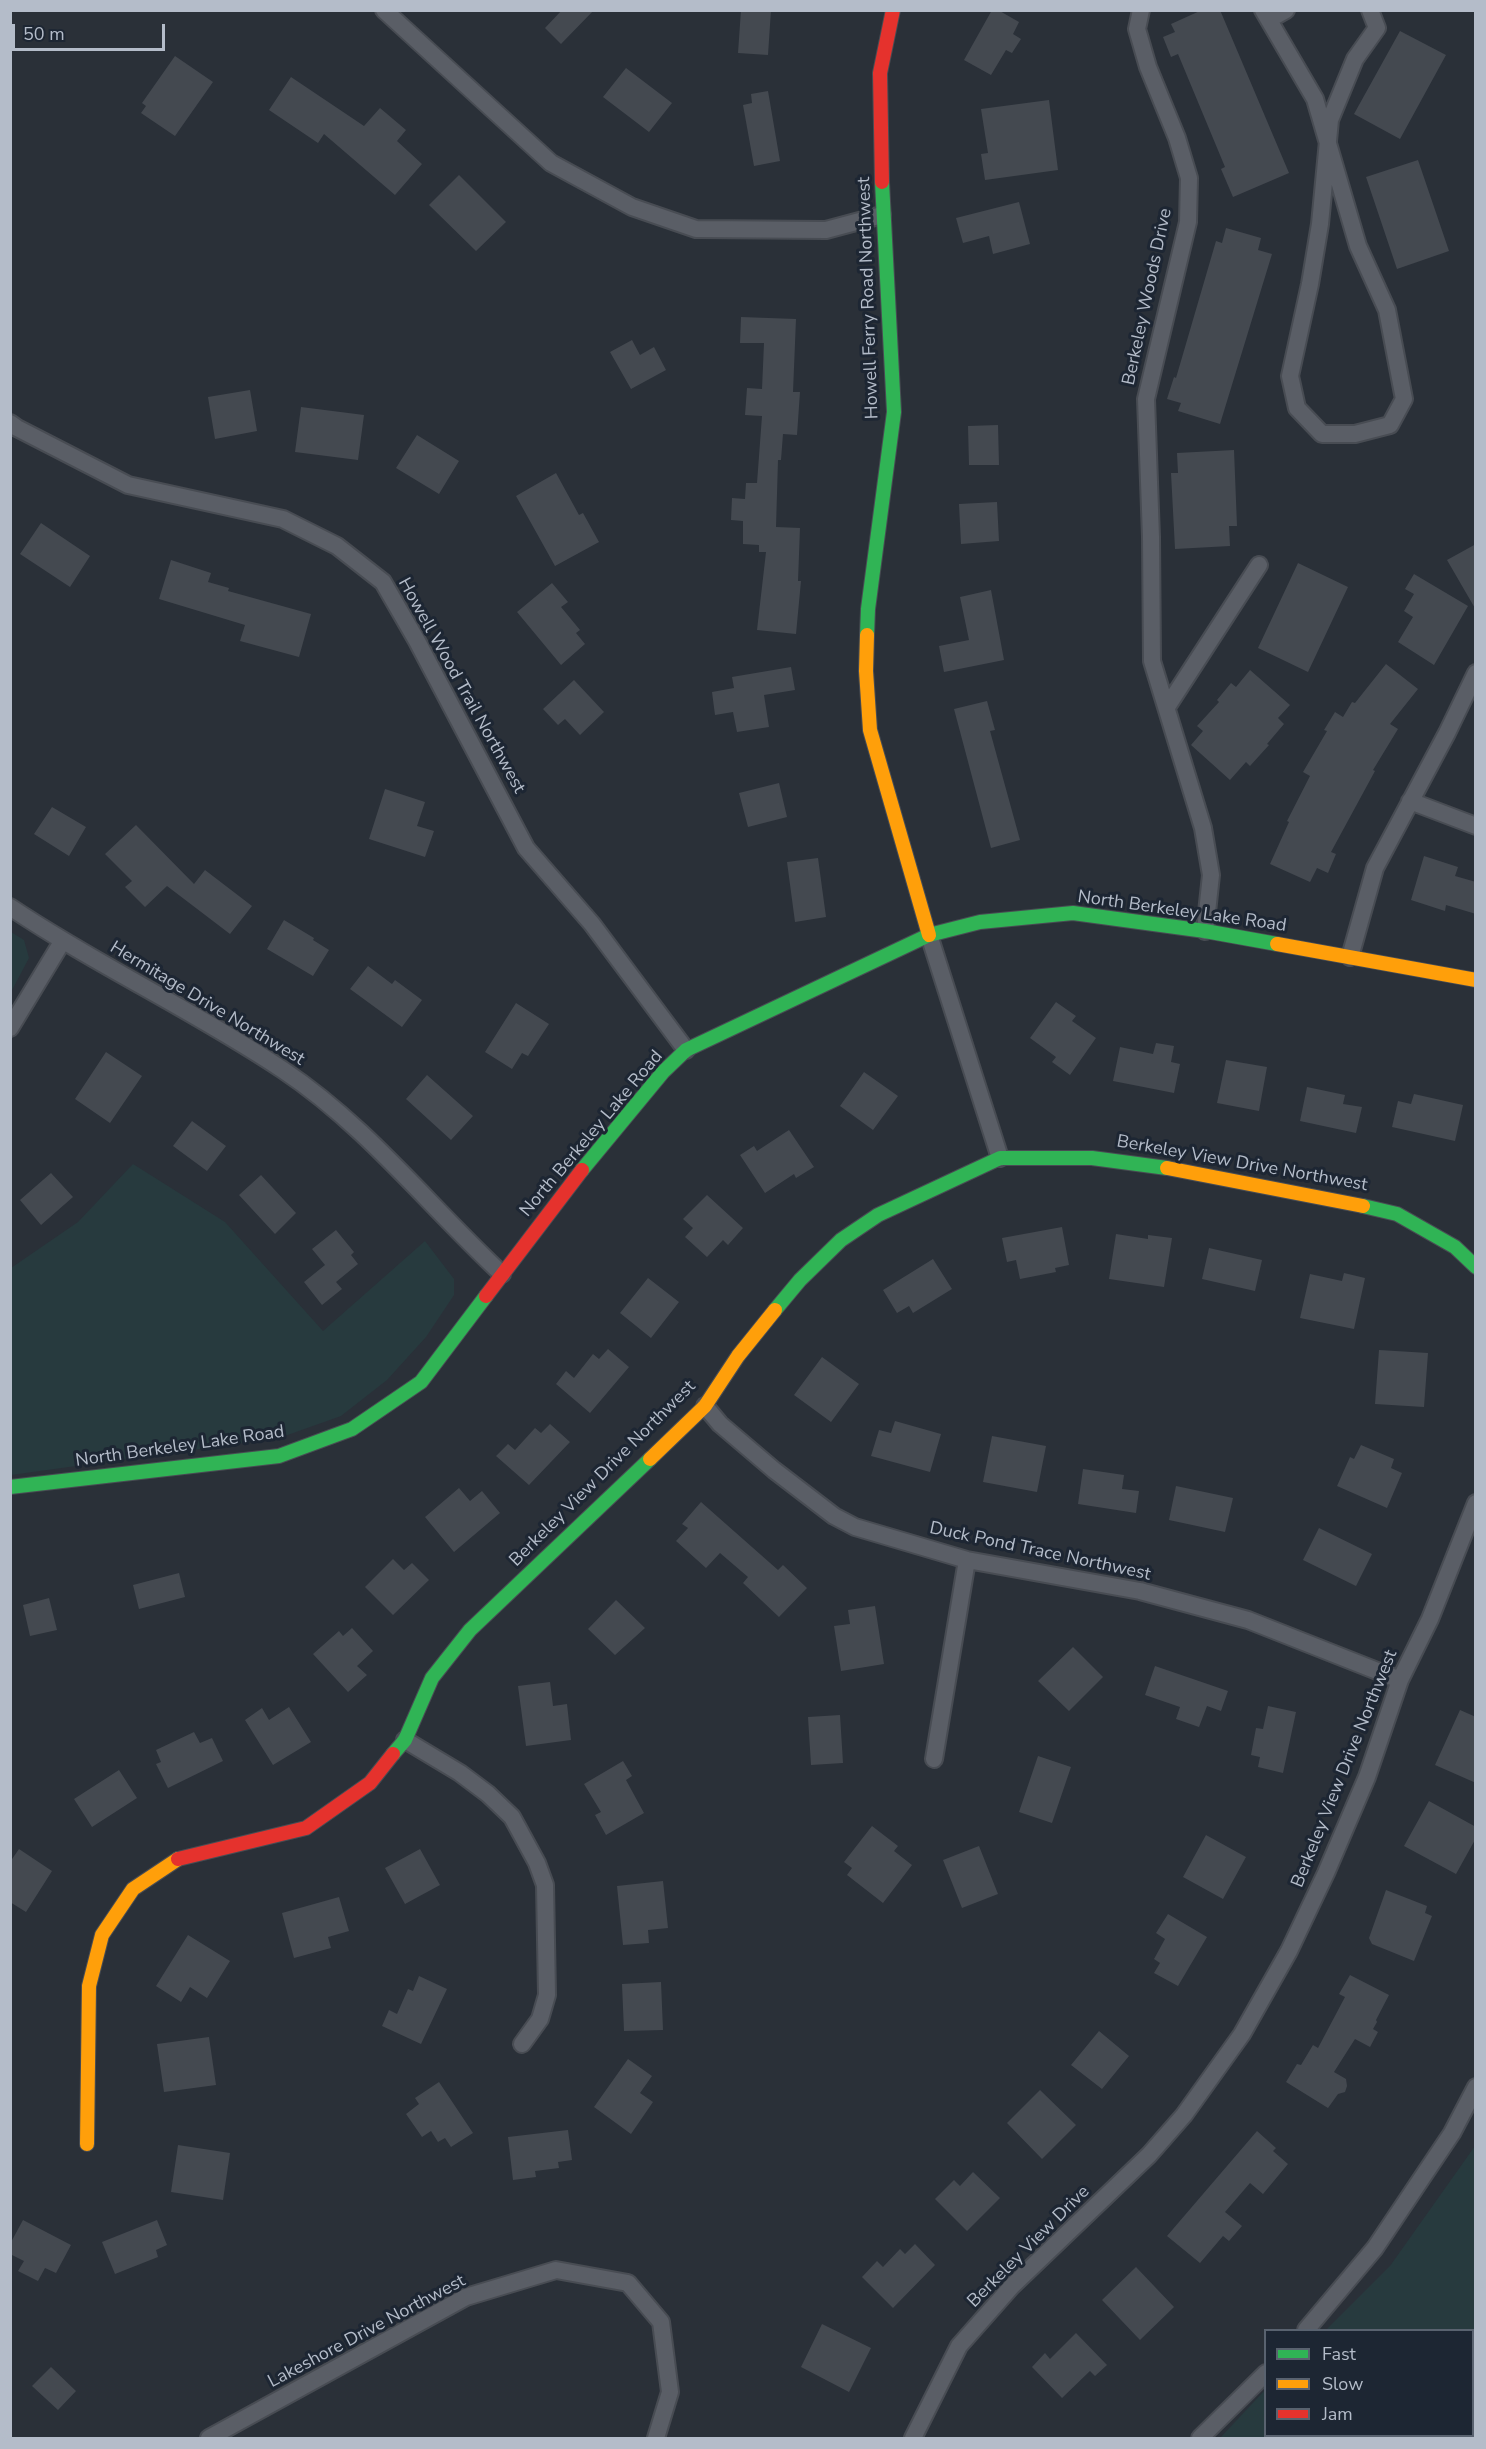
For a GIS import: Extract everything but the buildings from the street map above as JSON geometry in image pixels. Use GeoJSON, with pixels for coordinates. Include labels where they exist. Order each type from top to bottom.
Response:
{"type":"FeatureCollection","features":[{"type":"Feature","properties":{"kind":"street"},"geometry":{"type":"LineString","coordinates":[[384,10],[551,163],[632,207],[696,229],[826,230],[882,215]]}},
{"type":"Feature","properties":{"kind":"street","name":"Howell Ferry Road Northwest"},"geometry":{"type":"LineString","coordinates":[[893,10],[880,73],[882,215],[894,412],[868,609],[866,671],[870,730],[902,848],[929,934]]}},
{"type":"Feature","properties":{"kind":"street","name":"Berkeley Woods Drive"},"geometry":{"type":"LineString","coordinates":[[1141,10],[1137,29],[1145,57],[1177,138],[1189,178],[1188,222],[1146,399],[1151,537],[1152,661],[1203,828],[1211,875],[1205,931]]}},
{"type":"Feature","properties":{"kind":"street"},"geometry":{"type":"LineString","coordinates":[[1286,10],[1267,15],[1315,99],[1328,144],[1358,246],[1387,310],[1404,399],[1390,425],[1355,434],[1322,434],[1297,408],[1290,376],[1310,284],[1320,224],[1328,144],[1330,120],[1354,59],[1377,28],[1370,10]]}},
{"type":"Feature","properties":{"kind":"street","name":"Howell Wood Trail Northwest"},"geometry":{"type":"LineString","coordinates":[[10,423],[128,485],[284,519],[337,546],[383,582],[417,641],[526,848],[592,924],[686,1050]]}},
{"type":"Feature","properties":{"kind":"street"},"geometry":{"type":"LineString","coordinates":[[1167,707],[1259,565]]}},
{"type":"Feature","properties":{"kind":"street"},"geometry":{"type":"LineString","coordinates":[[1350,957],[1375,868],[1447,734],[1476,673]]}},
{"type":"Feature","properties":{"kind":"street"},"geometry":{"type":"LineString","coordinates":[[1410,801],[1476,826]]}},
{"type":"Feature","properties":{"kind":"street","name":"Hermitage Drive Northwest"},"geometry":{"type":"LineString","coordinates":[[10,907],[62,942],[139,984],[284,1071],[366,1135],[461,1235],[502,1274]]}},
{"type":"Feature","properties":{"kind":"street","name":"North Berkeley Lake Road"},"geometry":{"type":"LineString","coordinates":[[10,1487],[279,1456],[352,1429],[421,1382],[577,1175],[663,1072],[686,1050],[929,934],[980,922],[1073,913],[1205,931],[1476,980]]}},
{"type":"Feature","properties":{"kind":"street"},"geometry":{"type":"LineString","coordinates":[[929,934],[1000,1158]]}},
{"type":"Feature","properties":{"kind":"street"},"geometry":{"type":"LineString","coordinates":[[10,1028],[62,942]]}},
{"type":"Feature","properties":{"kind":"street","name":"Berkeley View Drive Northwest"},"geometry":{"type":"LineString","coordinates":[[405,1740],[432,1678],[470,1630],[561,1546],[705,1406],[738,1356],[800,1280],[841,1240],[878,1215],[1000,1158],[1092,1158],[1164,1167],[1352,1203],[1397,1214],[1455,1247],[1476,1268]]}},
{"type":"Feature","properties":{"kind":"street","name":"Duck Pond Trace Northwest"},"geometry":{"type":"LineString","coordinates":[[705,1406],[720,1424],[834,1516],[855,1527],[967,1560],[1140,1591],[1248,1620],[1400,1680]]}},
{"type":"Feature","properties":{"kind":"street","name":"Berkeley View Drive Northwest"},"geometry":{"type":"LineString","coordinates":[[1149,2155],[1184,2115],[1242,2034],[1289,1951],[1367,1777],[1400,1680],[1430,1619],[1476,1503]]}},
{"type":"Feature","properties":{"kind":"street"},"geometry":{"type":"LineString","coordinates":[[934,1759],[967,1560]]}},
{"type":"Feature","properties":{"kind":"street"},"geometry":{"type":"LineString","coordinates":[[87,2144],[89,1986],[102,1935],[133,1889],[180,1858],[306,1828],[370,1783],[405,1740],[460,1773],[488,1794],[512,1817],[541,1874],[545,1885],[547,1912],[547,1995],[540,2019],[522,2044]]}},
{"type":"Feature","properties":{"kind":"street"},"geometry":{"type":"LineString","coordinates":[[1308,2329],[1376,2248],[1452,2133],[1476,2086]]}},
{"type":"Feature","properties":{"kind":"street","name":"Berkeley View Drive"},"geometry":{"type":"LineString","coordinates":[[913,2439],[959,2346],[1012,2286],[1149,2155]]}},
{"type":"Feature","properties":{"kind":"street","name":"Lakeshore Drive Northwest"},"geometry":{"type":"LineString","coordinates":[[209,2439],[465,2297],[556,2270],[628,2283],[661,2322],[670,2392],[656,2439]]}},
{"type":"Feature","properties":{"kind":"street"},"geometry":{"type":"LineString","coordinates":[[1200,2439],[1264,2375]]}},
{"type":"Feature","properties":{"kind":"green space"},"geometry":{"type":"Polygon","coordinates":[[[11,932],[24,940],[29,958],[11,992],[11,932]]]}},
{"type":"Feature","properties":{"kind":"green space"},"geometry":{"type":"Polygon","coordinates":[[[133,1164],[225,1222],[323,1331],[425,1241],[454,1279],[454,1295],[426,1337],[387,1380],[341,1416],[279,1438],[11,1475],[11,1268],[78,1222],[133,1164]]]}},
{"type":"Feature","properties":{"kind":"green space"},"geometry":{"type":"Polygon","coordinates":[[[1475,2146],[1475,2438],[1220,2438],[1264,2391],[1264,2437],[1474,2437],[1474,2329],[1327,2329],[1390,2266],[1475,2146]]]}},
{"type":"Feature","properties":{"kind":"traffic: fast"},"geometry":{"type":"LineString","coordinates":[[867,635],[868,609],[894,412],[882,182]]}},
{"type":"Feature","properties":{"kind":"traffic: fast"},"geometry":{"type":"LineString","coordinates":[[582,1170],[663,1072],[686,1050],[929,935],[980,922],[1073,913],[1205,931],[1277,944]]}},
{"type":"Feature","properties":{"kind":"traffic: fast"},"geometry":{"type":"LineString","coordinates":[[775,1310],[800,1280],[841,1240],[878,1215],[1000,1158],[1092,1158],[1167,1168]]}},
{"type":"Feature","properties":{"kind":"traffic: fast"},"geometry":{"type":"LineString","coordinates":[[1363,1206],[1397,1214],[1455,1247],[1476,1267]]}},
{"type":"Feature","properties":{"kind":"traffic: fast"},"geometry":{"type":"LineString","coordinates":[[10,1487],[279,1456],[352,1429],[421,1382],[486,1296]]}},
{"type":"Feature","properties":{"kind":"traffic: fast"},"geometry":{"type":"LineString","coordinates":[[393,1754],[405,1740],[432,1678],[470,1630],[650,1459]]}},
{"type":"Feature","properties":{"kind":"traffic: slow"},"geometry":{"type":"LineString","coordinates":[[867,635],[866,671],[870,730],[929,935]]}},
{"type":"Feature","properties":{"kind":"traffic: slow"},"geometry":{"type":"LineString","coordinates":[[1277,944],[1476,980]]}},
{"type":"Feature","properties":{"kind":"traffic: slow"},"geometry":{"type":"LineString","coordinates":[[1167,1168],[1363,1206]]}},
{"type":"Feature","properties":{"kind":"traffic: slow"},"geometry":{"type":"LineString","coordinates":[[650,1459],[705,1406],[738,1356],[775,1310]]}},
{"type":"Feature","properties":{"kind":"traffic: slow"},"geometry":{"type":"LineString","coordinates":[[87,2144],[89,1986],[102,1935],[133,1889],[178,1859]]}},
{"type":"Feature","properties":{"kind":"traffic: jam"},"geometry":{"type":"LineString","coordinates":[[882,182],[880,73],[893,10]]}},
{"type":"Feature","properties":{"kind":"traffic: jam"},"geometry":{"type":"LineString","coordinates":[[486,1296],[582,1170]]}},
{"type":"Feature","properties":{"kind":"traffic: jam"},"geometry":{"type":"LineString","coordinates":[[178,1859],[306,1828],[370,1783],[393,1754]]}}]}
